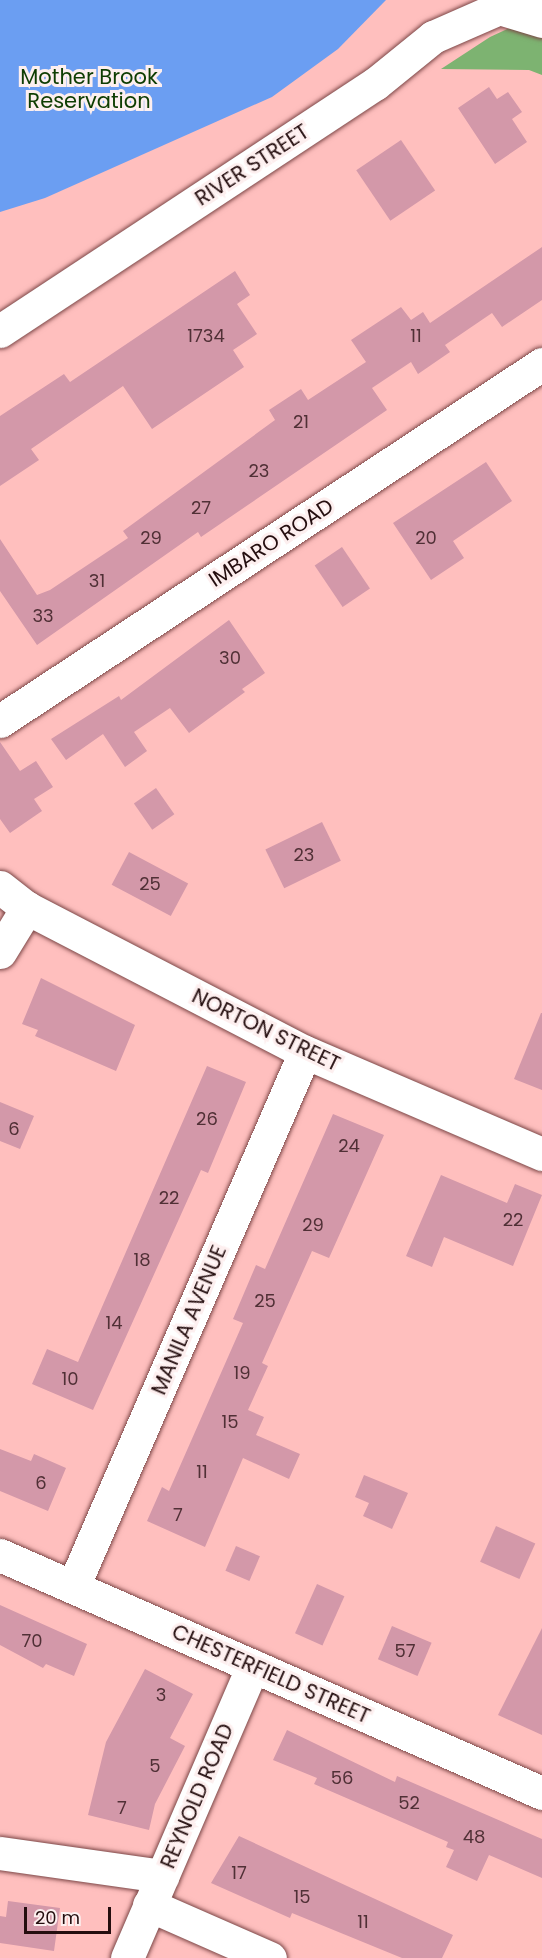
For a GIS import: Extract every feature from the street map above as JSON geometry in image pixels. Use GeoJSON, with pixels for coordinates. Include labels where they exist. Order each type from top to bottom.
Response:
{"type":"FeatureCollection","features":[{"type":"Feature","properties":{"kind":"street","name":"RIVER STREET"},"geometry":{"type":"LineString","coordinates":[[0,331],[375,84],[433,37],[498,4],[541,0]]}},
{"type":"Feature","properties":{"kind":"street"},"geometry":{"type":"LineString","coordinates":[[498,4],[542,21]]}},
{"type":"Feature","properties":{"kind":"street","name":"IMBARO ROAD"},"geometry":{"type":"LineString","coordinates":[[0,721],[542,364]]}},
{"type":"Feature","properties":{"kind":"street","name":"NORTON STREET"},"geometry":{"type":"LineString","coordinates":[[0,888],[27,908],[305,1052],[542,1154]]}},
{"type":"Feature","properties":{"kind":"street"},"geometry":{"type":"LineString","coordinates":[[0,952],[27,908]]}},
{"type":"Feature","properties":{"kind":"street","name":"MANILA AVENUE"},"geometry":{"type":"LineString","coordinates":[[73,1587],[305,1052]]}},
{"type":"Feature","properties":{"kind":"street","name":"CHESTERFIELD STREET"},"geometry":{"type":"LineString","coordinates":[[0,1555],[542,1793]]}},
{"type":"Feature","properties":{"kind":"street","name":"REYNOLD ROAD"},"geometry":{"type":"LineString","coordinates":[[127,1958],[253,1666]]}},
{"type":"Feature","properties":{"kind":"street"},"geometry":{"type":"LineString","coordinates":[[0,1853],[155,1891],[270,1958]]}},
{"type":"Feature","properties":{"kind":"green space"},"geometry":{"type":"Polygon","coordinates":[[[542,13],[542,75],[529,70],[441,69],[490,37],[542,13]]]}},
{"type":"Feature","properties":{"kind":"water","name":"Mother Brook Reservation"},"geometry":{"type":"Polygon","coordinates":[[[0,0],[386,0],[338,49],[272,97],[45,198],[0,212],[0,0]]]}},
{"type":"Feature","properties":{"kind":"building"},"geometry":{"type":"Polygon","coordinates":[[[489,87],[497,99],[508,92],[522,112],[512,119],[527,142],[495,164],[458,108],[489,87]]]}},
{"type":"Feature","properties":{"kind":"building"},"geometry":{"type":"Polygon","coordinates":[[[401,140],[435,191],[390,221],[356,170],[401,140]]]}},
{"type":"Feature","properties":{"kind":"building"},"geometry":{"type":"Polygon","coordinates":[[[542,247],[542,300],[502,327],[492,313],[445,345],[450,352],[418,374],[411,362],[372,388],[387,410],[201,537],[198,532],[37,645],[0,591],[0,539],[37,595],[50,590],[128,538],[123,531],[275,420],[269,410],[301,389],[308,400],[366,362],[351,340],[401,307],[411,320],[423,312],[430,323],[542,247]]]}},
{"type":"Feature","properties":{"kind":"building"},"geometry":{"type":"Polygon","coordinates":[[[235,271],[250,295],[237,304],[257,334],[233,350],[244,367],[152,429],[123,386],[31,449],[39,460],[0,486],[0,416],[64,374],[70,382],[235,271]]]}},
{"type":"Feature","properties":{"kind":"building"},"geometry":{"type":"Polygon","coordinates":[[[486,462],[512,501],[453,541],[464,558],[431,580],[393,523],[486,462]]]}},
{"type":"Feature","properties":{"kind":"building"},"geometry":{"type":"Polygon","coordinates":[[[342,547],[370,588],[343,607],[315,565],[342,547]]]}},
{"type":"Feature","properties":{"kind":"building"},"geometry":{"type":"Polygon","coordinates":[[[229,620],[265,673],[242,689],[245,692],[189,733],[170,708],[134,732],[147,751],[125,767],[103,734],[66,760],[51,739],[119,696],[121,700],[229,620]]]}},
{"type":"Feature","properties":{"kind":"building"},"geometry":{"type":"Polygon","coordinates":[[[0,742],[20,771],[36,761],[53,787],[34,799],[42,811],[10,833],[0,819],[0,742]]]}},
{"type":"Feature","properties":{"kind":"building"},"geometry":{"type":"Polygon","coordinates":[[[156,788],[174,814],[152,830],[134,803],[156,788]]]}},
{"type":"Feature","properties":{"kind":"building"},"geometry":{"type":"Polygon","coordinates":[[[322,822],[341,861],[284,888],[265,850],[322,822]]]}},
{"type":"Feature","properties":{"kind":"building"},"geometry":{"type":"Polygon","coordinates":[[[129,852],[188,883],[171,916],[112,885],[129,852]]]}},
{"type":"Feature","properties":{"kind":"building"},"geometry":{"type":"Polygon","coordinates":[[[41,978],[135,1025],[116,1071],[35,1036],[38,1030],[22,1024],[41,978]]]}},
{"type":"Feature","properties":{"kind":"building"},"geometry":{"type":"Polygon","coordinates":[[[542,1013],[542,1090],[514,1079],[542,1013]]]}},
{"type":"Feature","properties":{"kind":"building"},"geometry":{"type":"Polygon","coordinates":[[[207,1066],[246,1082],[208,1173],[201,1170],[93,1410],[32,1384],[47,1349],[78,1362],[207,1066]]]}},
{"type":"Feature","properties":{"kind":"building"},"geometry":{"type":"Polygon","coordinates":[[[0,1102],[34,1116],[20,1149],[0,1141],[0,1102]]]}},
{"type":"Feature","properties":{"kind":"building"},"geometry":{"type":"Polygon","coordinates":[[[333,1114],[384,1135],[329,1258],[312,1251],[262,1363],[268,1366],[248,1410],[264,1417],[256,1435],[300,1454],[289,1479],[243,1458],[205,1547],[147,1521],[162,1487],[169,1491],[243,1323],[233,1319],[256,1265],[265,1269],[333,1114]]]}},
{"type":"Feature","properties":{"kind":"building"},"geometry":{"type":"Polygon","coordinates":[[[441,1175],[507,1203],[515,1184],[542,1195],[513,1266],[444,1237],[432,1267],[406,1256],[441,1175]]]}},
{"type":"Feature","properties":{"kind":"building"},"geometry":{"type":"Polygon","coordinates":[[[0,1449],[31,1461],[34,1454],[66,1468],[48,1511],[0,1491],[0,1449]]]}},
{"type":"Feature","properties":{"kind":"building"},"geometry":{"type":"Polygon","coordinates":[[[364,1475],[408,1493],[392,1529],[363,1516],[369,1503],[355,1497],[364,1475]]]}},
{"type":"Feature","properties":{"kind":"building"},"geometry":{"type":"Polygon","coordinates":[[[496,1526],[535,1543],[519,1579],[480,1562],[496,1526]]]}},
{"type":"Feature","properties":{"kind":"building"},"geometry":{"type":"Polygon","coordinates":[[[236,1546],[260,1556],[249,1581],[225,1571],[236,1546]]]}},
{"type":"Feature","properties":{"kind":"building"},"geometry":{"type":"Polygon","coordinates":[[[317,1584],[344,1596],[322,1646],[295,1633],[317,1584]]]}},
{"type":"Feature","properties":{"kind":"building"},"geometry":{"type":"Polygon","coordinates":[[[0,1605],[87,1644],[74,1676],[46,1664],[43,1668],[0,1645],[0,1605]]]}},
{"type":"Feature","properties":{"kind":"building"},"geometry":{"type":"Polygon","coordinates":[[[392,1626],[432,1643],[418,1676],[378,1659],[392,1626]]]}},
{"type":"Feature","properties":{"kind":"building"},"geometry":{"type":"Polygon","coordinates":[[[542,1628],[542,1735],[498,1715],[542,1628]]]}},
{"type":"Feature","properties":{"kind":"building"},"geometry":{"type":"Polygon","coordinates":[[[145,1669],[193,1694],[170,1738],[185,1746],[155,1804],[149,1830],[88,1815],[106,1742],[145,1669]]]}},
{"type":"Feature","properties":{"kind":"building"},"geometry":{"type":"Polygon","coordinates":[[[287,1730],[395,1782],[397,1776],[542,1839],[542,1878],[489,1855],[477,1881],[446,1867],[454,1850],[446,1847],[448,1842],[314,1784],[317,1778],[273,1760],[287,1730]]]}},
{"type":"Feature","properties":{"kind":"building"},"geometry":{"type":"Polygon","coordinates":[[[239,1836],[453,1935],[442,1958],[402,1958],[292,1913],[290,1918],[211,1883],[239,1836]]]}},
{"type":"Feature","properties":{"kind":"building"},"geometry":{"type":"Polygon","coordinates":[[[8,1901],[60,1908],[54,1951],[0,1943],[0,1916],[6,1917],[8,1901]]]}}]}
